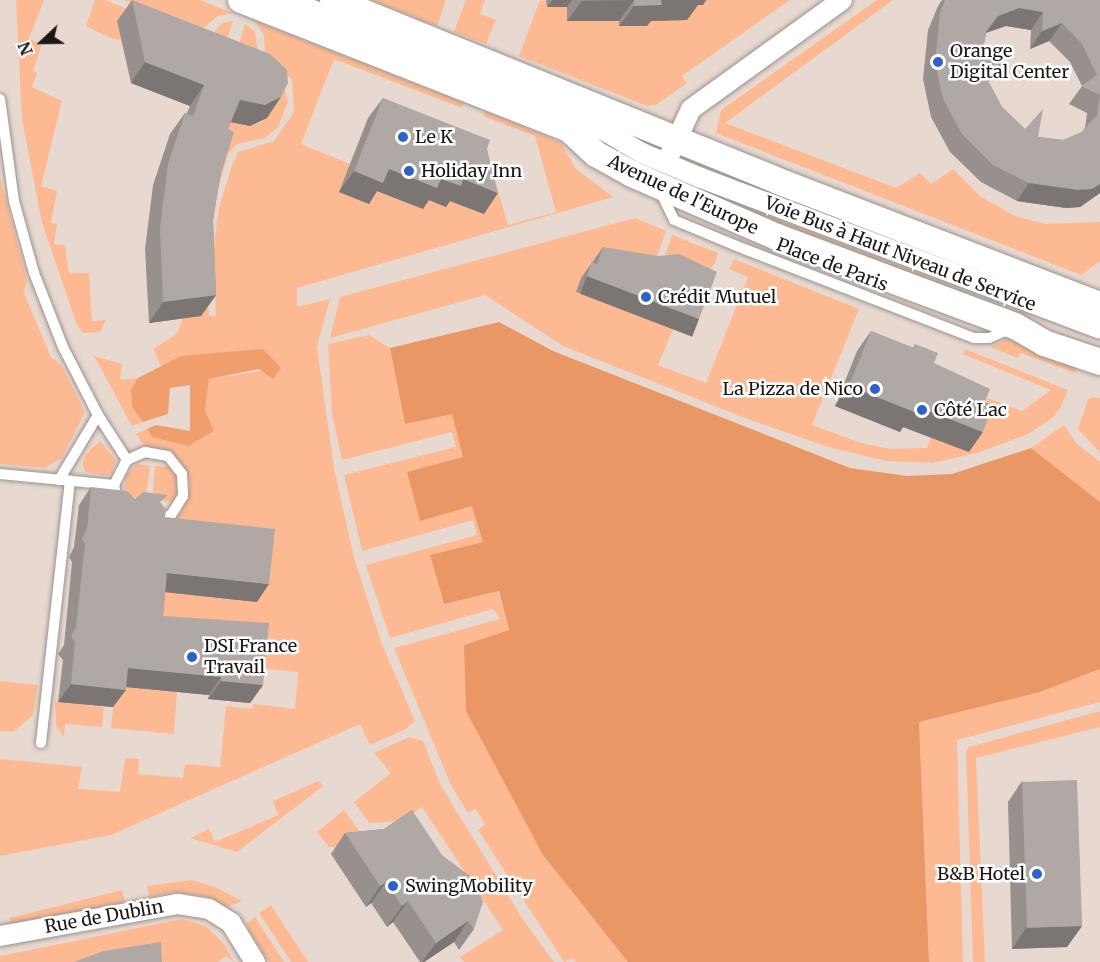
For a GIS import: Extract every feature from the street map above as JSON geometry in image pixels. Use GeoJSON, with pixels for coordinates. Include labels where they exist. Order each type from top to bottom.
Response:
{"type":"FeatureCollection","features":[{"type":"Feature","properties":{"kind":"street","name":"Avenue de l'Europe"},"geometry":{"type":"LineString","coordinates":[[241,0],[569,129],[596,154],[662,174],[701,177]]}},
{"type":"Feature","properties":{"kind":"street","name":"Avenue de l'Europe"},"geometry":{"type":"LineString","coordinates":[[287,0],[542,99],[662,174],[777,237],[1015,326],[1044,343],[1100,362]]}},
{"type":"Feature","properties":{"kind":"street"},"geometry":{"type":"LineString","coordinates":[[333,0],[778,181],[1100,305]]}},
{"type":"Feature","properties":{"kind":"street"},"geometry":{"type":"LineString","coordinates":[[662,174],[692,109],[842,0]]}},
{"type":"Feature","properties":{"kind":"street","name":"Voie Bus à Haut Niveau de Service"},"geometry":{"type":"LineString","coordinates":[[701,177],[1100,329]]}},
{"type":"Feature","properties":{"kind":"street","name":"Rue de Dublin"},"geometry":{"type":"LineString","coordinates":[[0,936],[178,903],[209,909],[231,923],[255,962]]}},
{"type":"Feature","properties":{"kind":"lane"},"geometry":{"type":"LineString","coordinates":[[0,99],[14,201],[34,273],[63,347],[98,415],[127,460]]}},
{"type":"Feature","properties":{"kind":"lane"},"geometry":{"type":"LineString","coordinates":[[41,743],[65,480],[98,415]]}},
{"type":"Feature","properties":{"kind":"lane"},"geometry":{"type":"LineString","coordinates":[[123,509],[114,485],[127,460],[145,452],[157,452],[168,456],[182,474],[183,496],[171,515],[155,521]]}},
{"type":"Feature","properties":{"kind":"lane"},"geometry":{"type":"LineString","coordinates":[[0,474],[114,485]]}},
{"type":"Feature","properties":{"kind":"shaded area"},"geometry":{"type":"Polygon","coordinates":[[[0,0],[1100,0],[1100,962],[0,962],[0,0]]]}},
{"type":"Feature","properties":{"kind":"shaded area"},"geometry":{"type":"Polygon","coordinates":[[[16,0],[44,0],[29,39],[42,44],[33,71],[37,73],[32,87],[62,101],[41,186],[57,191],[51,223],[57,224],[54,244],[65,246],[69,273],[89,273],[92,321],[106,320],[100,332],[83,333],[77,325],[42,223],[22,120],[16,0]]]}},
{"type":"Feature","properties":{"kind":"shaded area"},"geometry":{"type":"Polygon","coordinates":[[[95,0],[105,0],[207,41],[222,23],[233,21],[220,61],[118,21],[121,41],[108,37],[86,26],[95,0]]]}},
{"type":"Feature","properties":{"kind":"shaded area"},"geometry":{"type":"Polygon","coordinates":[[[124,0],[200,0],[232,13],[218,16],[201,30],[124,0]]]}},
{"type":"Feature","properties":{"kind":"shaded area"},"geometry":{"type":"Polygon","coordinates":[[[372,0],[446,0],[437,26],[372,0]]]}},
{"type":"Feature","properties":{"kind":"shaded area"},"geometry":{"type":"Polygon","coordinates":[[[466,0],[485,0],[480,14],[496,20],[486,44],[454,32],[466,0]]]}},
{"type":"Feature","properties":{"kind":"shaded area"},"geometry":{"type":"Polygon","coordinates":[[[540,0],[567,7],[568,21],[619,21],[620,26],[647,26],[647,21],[687,20],[687,5],[702,0],[790,0],[682,76],[687,83],[656,105],[647,106],[519,56],[540,0]]]}},
{"type":"Feature","properties":{"kind":"shaded area"},"geometry":{"type":"Polygon","coordinates":[[[877,0],[893,0],[725,123],[896,188],[920,173],[931,184],[953,169],[981,197],[1015,216],[1046,224],[1100,222],[1100,261],[1081,275],[716,133],[721,110],[877,0]]]}},
{"type":"Feature","properties":{"kind":"shaded area"},"geometry":{"type":"Polygon","coordinates":[[[255,21],[464,103],[462,108],[334,59],[301,144],[350,164],[339,192],[368,204],[374,190],[422,209],[427,199],[446,207],[449,200],[483,214],[489,160],[508,225],[556,212],[535,136],[483,116],[485,111],[561,143],[576,169],[613,197],[297,288],[297,307],[330,299],[317,347],[334,468],[354,558],[382,644],[415,721],[406,729],[370,745],[360,724],[111,835],[0,856],[0,759],[82,767],[78,789],[120,792],[125,758],[139,759],[138,774],[183,778],[185,764],[220,767],[226,706],[252,709],[253,704],[295,709],[298,672],[254,668],[150,633],[160,528],[181,512],[188,498],[190,481],[184,467],[169,454],[146,448],[136,434],[147,429],[152,437],[213,431],[205,410],[209,379],[280,368],[181,356],[162,368],[153,349],[177,334],[183,318],[202,316],[200,272],[225,120],[250,126],[263,121],[272,108],[232,66],[245,24],[255,32],[258,53],[284,85],[288,102],[278,127],[265,138],[237,144],[228,154],[215,199],[206,271],[209,316],[216,316],[213,251],[219,207],[233,163],[238,152],[274,141],[294,112],[292,80],[265,52],[264,35],[255,21]]]}},
{"type":"Feature","properties":{"kind":"shaded area"},"geometry":{"type":"Polygon","coordinates":[[[0,177],[27,281],[24,293],[51,357],[62,366],[85,412],[62,458],[45,468],[0,464],[0,177]]]}},
{"type":"Feature","properties":{"kind":"shaded area"},"geometry":{"type":"Polygon","coordinates":[[[701,190],[965,292],[962,299],[699,196],[701,190]]]}},
{"type":"Feature","properties":{"kind":"shaded area"},"geometry":{"type":"Polygon","coordinates":[[[635,218],[666,231],[652,271],[576,292],[628,312],[632,302],[647,318],[673,329],[658,365],[706,383],[748,277],[729,269],[734,259],[859,309],[812,425],[861,443],[890,449],[927,448],[931,437],[979,425],[988,398],[1022,411],[1051,390],[963,354],[965,349],[1068,390],[1062,405],[1054,417],[1028,434],[977,453],[932,463],[886,461],[828,447],[745,418],[563,346],[485,295],[330,338],[340,297],[635,218]]]}},
{"type":"Feature","properties":{"kind":"shaded area"},"geometry":{"type":"Polygon","coordinates":[[[672,235],[718,253],[715,264],[708,270],[700,269],[665,255],[672,235]]]}},
{"type":"Feature","properties":{"kind":"shaded area"},"geometry":{"type":"Polygon","coordinates":[[[499,322],[553,351],[850,468],[907,476],[952,474],[1031,448],[1100,502],[1100,669],[1040,692],[919,722],[929,962],[628,962],[543,855],[466,711],[464,645],[509,630],[499,591],[444,604],[430,555],[483,542],[472,506],[420,521],[407,472],[463,457],[452,414],[405,424],[390,348],[499,322]]]}},
{"type":"Feature","properties":{"kind":"shaded area"},"geometry":{"type":"Polygon","coordinates":[[[369,335],[390,348],[405,424],[452,413],[463,457],[407,473],[472,505],[483,542],[430,556],[444,604],[498,591],[509,631],[464,645],[543,855],[628,962],[576,962],[573,959],[564,962],[478,830],[485,825],[476,809],[468,813],[451,785],[394,648],[500,619],[493,609],[390,638],[366,565],[477,535],[473,520],[362,551],[344,475],[456,447],[452,432],[342,460],[332,414],[328,344],[369,335]]]}},
{"type":"Feature","properties":{"kind":"shaded area"},"geometry":{"type":"Polygon","coordinates":[[[1012,337],[1077,367],[1075,373],[1021,353],[1018,358],[990,347],[1012,337]]]}},
{"type":"Feature","properties":{"kind":"shaded area"},"geometry":{"type":"Polygon","coordinates":[[[263,349],[281,368],[273,379],[259,369],[209,379],[205,410],[214,431],[188,446],[152,437],[147,429],[156,425],[190,431],[190,385],[170,388],[168,414],[143,422],[132,407],[131,389],[138,378],[181,356],[263,349]]]}},
{"type":"Feature","properties":{"kind":"shaded area"},"geometry":{"type":"Polygon","coordinates":[[[94,356],[122,364],[120,380],[138,378],[131,389],[132,407],[143,422],[132,426],[94,356]]]}},
{"type":"Feature","properties":{"kind":"shaded area"},"geometry":{"type":"Polygon","coordinates":[[[1100,398],[1100,453],[1078,429],[1088,399],[1100,398]]]}},
{"type":"Feature","properties":{"kind":"shaded area"},"geometry":{"type":"Polygon","coordinates":[[[1064,425],[1076,443],[1100,462],[1100,502],[1031,448],[1064,425]]]}},
{"type":"Feature","properties":{"kind":"shaded area"},"geometry":{"type":"Polygon","coordinates":[[[100,441],[116,460],[111,474],[105,476],[86,472],[82,465],[86,454],[100,441]]]}},
{"type":"Feature","properties":{"kind":"shaded area"},"geometry":{"type":"Polygon","coordinates":[[[137,464],[150,466],[146,498],[123,497],[126,475],[137,464]]]}},
{"type":"Feature","properties":{"kind":"shaded area"},"geometry":{"type":"Polygon","coordinates":[[[155,466],[171,467],[178,478],[176,502],[152,500],[155,466]]]}},
{"type":"Feature","properties":{"kind":"shaded area"},"geometry":{"type":"Polygon","coordinates":[[[117,664],[143,689],[177,692],[174,734],[111,728],[117,664]]]}},
{"type":"Feature","properties":{"kind":"shaded area"},"geometry":{"type":"Polygon","coordinates":[[[1100,669],[1100,702],[957,740],[963,962],[929,962],[919,722],[1040,692],[1100,669]]]}},
{"type":"Feature","properties":{"kind":"shaded area"},"geometry":{"type":"Polygon","coordinates":[[[0,681],[38,685],[33,715],[13,732],[0,731],[0,681]]]}},
{"type":"Feature","properties":{"kind":"shaded area"},"geometry":{"type":"Polygon","coordinates":[[[55,701],[104,707],[102,727],[65,724],[64,737],[56,726],[55,701]]]}},
{"type":"Feature","properties":{"kind":"shaded area"},"geometry":{"type":"Polygon","coordinates":[[[1100,711],[1100,727],[976,758],[985,962],[973,962],[966,752],[969,747],[1100,711]]]}},
{"type":"Feature","properties":{"kind":"shaded area"},"geometry":{"type":"Polygon","coordinates":[[[409,737],[423,741],[440,784],[524,921],[554,962],[464,962],[460,957],[503,930],[422,807],[403,821],[369,823],[354,802],[391,773],[374,753],[409,737]]]}},
{"type":"Feature","properties":{"kind":"shaded area"},"geometry":{"type":"Polygon","coordinates":[[[319,781],[323,786],[237,852],[190,838],[209,829],[215,842],[278,815],[273,801],[319,781]]]}},
{"type":"Feature","properties":{"kind":"shaded area"},"geometry":{"type":"Polygon","coordinates":[[[344,810],[365,839],[355,847],[329,847],[317,832],[344,810]]]}},
{"type":"Feature","properties":{"kind":"shaded area"},"geometry":{"type":"Polygon","coordinates":[[[192,880],[215,887],[242,901],[227,907],[205,896],[172,892],[149,897],[147,886],[192,880]]]}},
{"type":"Feature","properties":{"kind":"shaded area"},"geometry":{"type":"Polygon","coordinates":[[[122,890],[125,902],[12,930],[9,918],[122,890]]]}},
{"type":"Feature","properties":{"kind":"shaded area"},"geometry":{"type":"Polygon","coordinates":[[[271,905],[308,962],[291,962],[259,913],[271,905]]]}},
{"type":"Feature","properties":{"kind":"shaded area"},"geometry":{"type":"Polygon","coordinates":[[[255,917],[284,962],[269,962],[248,929],[247,923],[255,917]]]}},
{"type":"Feature","properties":{"kind":"shaded area"},"geometry":{"type":"Polygon","coordinates":[[[182,919],[206,926],[224,944],[234,962],[226,956],[218,962],[0,962],[0,956],[182,919]]]}},
{"type":"Feature","properties":{"kind":"building"},"geometry":{"type":"Polygon","coordinates":[[[132,0],[270,54],[287,70],[288,83],[281,97],[265,105],[240,100],[228,129],[234,132],[220,177],[213,220],[216,295],[163,302],[160,228],[168,164],[185,113],[193,116],[204,85],[145,62],[132,0]]]}},
{"type":"Feature","properties":{"kind":"building"},"geometry":{"type":"Polygon","coordinates":[[[634,0],[661,0],[662,5],[634,6],[634,0]]]}},
{"type":"Feature","properties":{"kind":"building"},"geometry":{"type":"Polygon","coordinates":[[[945,0],[1100,0],[1100,95],[1100,184],[1092,189],[1078,190],[1029,183],[993,165],[962,134],[943,99],[935,62],[940,13],[945,0]],[[1019,8],[998,16],[986,31],[982,55],[1004,62],[984,73],[1002,107],[1025,129],[1043,109],[1038,137],[1063,140],[1082,132],[1097,115],[1100,95],[1081,86],[1097,75],[1082,44],[1062,23],[1042,31],[1043,12],[1019,8]]]}},
{"type":"Feature","properties":{"kind":"building"},"geometry":{"type":"Polygon","coordinates":[[[383,98],[490,140],[487,149],[498,193],[463,179],[461,186],[441,179],[437,188],[389,169],[383,183],[354,171],[383,98]]]}},
{"type":"Feature","properties":{"kind":"building"},"geometry":{"type":"Polygon","coordinates":[[[603,247],[658,256],[679,254],[717,272],[699,319],[587,276],[592,262],[597,264],[603,247]]]}},
{"type":"Feature","properties":{"kind":"building"},"geometry":{"type":"Polygon","coordinates":[[[871,331],[914,348],[915,344],[938,353],[934,363],[990,389],[985,402],[993,405],[983,432],[916,406],[914,412],[849,386],[871,331]]]}},
{"type":"Feature","properties":{"kind":"building"},"geometry":{"type":"Polygon","coordinates":[[[91,487],[127,491],[135,499],[143,492],[168,495],[160,502],[166,510],[165,517],[275,529],[269,584],[167,573],[163,616],[269,623],[263,685],[221,681],[221,677],[128,668],[126,690],[71,684],[75,642],[71,636],[76,627],[85,544],[82,539],[87,529],[91,487]]]}},
{"type":"Feature","properties":{"kind":"building","name":"B&B Hotel"},"geometry":{"type":"Polygon","coordinates":[[[1077,780],[1082,926],[1027,928],[1022,782],[1077,780]]]}},
{"type":"Feature","properties":{"kind":"building"},"geometry":{"type":"Polygon","coordinates":[[[412,810],[442,855],[474,879],[483,902],[474,929],[468,921],[436,943],[408,901],[402,906],[386,882],[380,886],[345,833],[384,829],[412,810]]]}},
{"type":"Feature","properties":{"kind":"building"},"geometry":{"type":"Polygon","coordinates":[[[161,942],[162,962],[74,962],[104,951],[161,942]]]}},
{"type":"Feature","properties":{"kind":"place","name":"Orange Digital Center"},"geometry":{"type":"Point","coordinates":[938,62]}},
{"type":"Feature","properties":{"kind":"place","name":"Le K"},"geometry":{"type":"Point","coordinates":[403,137]}},
{"type":"Feature","properties":{"kind":"place","name":"Holiday Inn"},"geometry":{"type":"Point","coordinates":[409,171]}},
{"type":"Feature","properties":{"kind":"place","name":"Crédit Mutuel"},"geometry":{"type":"Point","coordinates":[646,297]}},
{"type":"Feature","properties":{"kind":"place","name":"La Pizza de Nico"},"geometry":{"type":"Point","coordinates":[875,389]}},
{"type":"Feature","properties":{"kind":"place","name":"Côté Lac"},"geometry":{"type":"Point","coordinates":[922,410]}},
{"type":"Feature","properties":{"kind":"place","name":"DSI France Travail"},"geometry":{"type":"Point","coordinates":[192,657]}},
{"type":"Feature","properties":{"kind":"place","name":"B&B Hotel"},"geometry":{"type":"Point","coordinates":[1037,874]}},
{"type":"Feature","properties":{"kind":"place","name":"SwingMobility"},"geometry":{"type":"Point","coordinates":[393,886]}}]}
